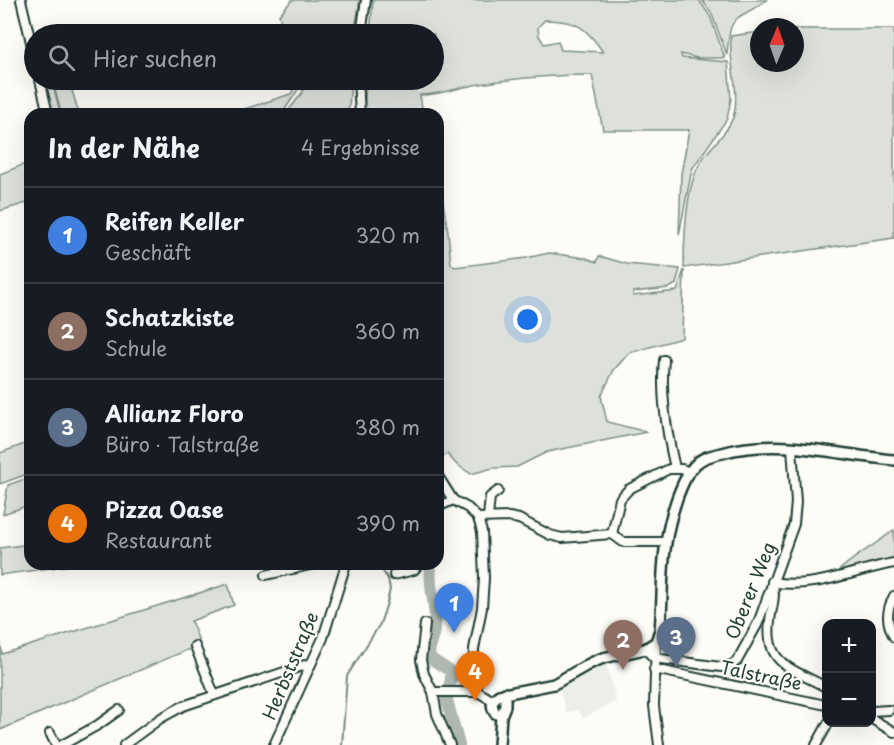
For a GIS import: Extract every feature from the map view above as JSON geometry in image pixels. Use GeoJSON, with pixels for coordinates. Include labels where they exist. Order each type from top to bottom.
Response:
{"type":"FeatureCollection","features":[{"type":"Feature","properties":{"kind":"street"},"geometry":{"type":"LineString","coordinates":[[21,0],[27,24]]}},
{"type":"Feature","properties":{"kind":"street"},"geometry":{"type":"LineString","coordinates":[[362,24],[366,0]]}},
{"type":"Feature","properties":{"kind":"street"},"geometry":{"type":"LineString","coordinates":[[42,90],[47,108]]}},
{"type":"Feature","properties":{"kind":"street"},"geometry":{"type":"LineString","coordinates":[[359,90],[360,108]]}},
{"type":"Feature","properties":{"kind":"street"},"geometry":{"type":"LineString","coordinates":[[664,360],[663,380],[667,426],[675,468]]}},
{"type":"Feature","properties":{"kind":"street"},"geometry":{"type":"LineString","coordinates":[[659,745],[654,706],[654,658],[660,630],[666,542],[689,472],[700,460],[735,449],[768,445],[894,460]]}},
{"type":"Feature","properties":{"kind":"street","name":"Oberer Weg"},"geometry":{"type":"LineString","coordinates":[[654,658],[721,667],[732,665],[746,646],[758,623],[794,524],[792,448]]}},
{"type":"Feature","properties":{"kind":"street"},"geometry":{"type":"LineString","coordinates":[[612,534],[617,508],[624,493],[669,469],[675,468],[689,472]]}},
{"type":"Feature","properties":{"kind":"street"},"geometry":{"type":"LineString","coordinates":[[444,486],[453,500],[468,507],[478,518],[482,532],[484,578],[482,608],[474,648],[474,677],[478,692]]}},
{"type":"Feature","properties":{"kind":"street"},"geometry":{"type":"LineString","coordinates":[[488,517],[490,497],[498,491]]}},
{"type":"Feature","properties":{"kind":"street"},"geometry":{"type":"LineString","coordinates":[[444,504],[453,500]]}},
{"type":"Feature","properties":{"kind":"street"},"geometry":{"type":"LineString","coordinates":[[478,518],[519,519],[550,535],[562,538],[612,534],[622,542],[666,542]]}},
{"type":"Feature","properties":{"kind":"street"},"geometry":{"type":"LineString","coordinates":[[772,582],[782,585],[806,583],[894,563]]}},
{"type":"Feature","properties":{"kind":"street"},"geometry":{"type":"LineString","coordinates":[[266,575],[288,570]]}},
{"type":"Feature","properties":{"kind":"street","name":"Herbststraße"},"geometry":{"type":"LineString","coordinates":[[274,745],[323,638],[344,570]]}},
{"type":"Feature","properties":{"kind":"street"},"geometry":{"type":"LineString","coordinates":[[394,574],[414,570]]}},
{"type":"Feature","properties":{"kind":"street"},"geometry":{"type":"LineString","coordinates":[[772,582],[775,590],[768,629],[771,649],[781,662],[822,685]]}},
{"type":"Feature","properties":{"kind":"street"},"geometry":{"type":"LineString","coordinates":[[894,596],[887,618],[894,637]]}},
{"type":"Feature","properties":{"kind":"street"},"geometry":{"type":"LineString","coordinates":[[425,624],[420,660],[433,692],[437,714],[450,745]]}},
{"type":"Feature","properties":{"kind":"street"},"geometry":{"type":"LineString","coordinates":[[501,716],[495,714],[493,710],[493,701],[499,695],[554,684],[603,658],[645,649],[656,642]]}},
{"type":"Feature","properties":{"kind":"street"},"geometry":{"type":"LineString","coordinates":[[195,646],[214,694]]}},
{"type":"Feature","properties":{"kind":"street"},"geometry":{"type":"LineString","coordinates":[[645,649],[654,658]]}},
{"type":"Feature","properties":{"kind":"street"},"geometry":{"type":"LineString","coordinates":[[124,745],[175,710],[214,694],[311,663]]}},
{"type":"Feature","properties":{"kind":"street","name":"Talstraße"},"geometry":{"type":"LineString","coordinates":[[654,669],[822,704]]}},
{"type":"Feature","properties":{"kind":"street"},"geometry":{"type":"LineString","coordinates":[[433,692],[478,692],[493,701]]}},
{"type":"Feature","properties":{"kind":"street"},"geometry":{"type":"LineString","coordinates":[[499,745],[505,693]]}},
{"type":"Feature","properties":{"kind":"street"},"geometry":{"type":"LineString","coordinates":[[62,745],[119,710]]}},
{"type":"Feature","properties":{"kind":"street"},"geometry":{"type":"LineString","coordinates":[[876,711],[889,710]]}},
{"type":"Feature","properties":{"kind":"street"},"geometry":{"type":"LineString","coordinates":[[876,721],[894,732]]}},
{"type":"Feature","properties":{"kind":"street"},"geometry":{"type":"LineString","coordinates":[[816,745],[827,727]]}},
{"type":"Feature","properties":{"kind":"street"},"geometry":{"type":"LineString","coordinates":[[51,733],[56,745]]}},
{"type":"Feature","properties":{"kind":"shaded area"},"geometry":{"type":"Polygon","coordinates":[[[292,0],[360,0],[356,24],[281,24],[279,15],[292,0]]]}},
{"type":"Feature","properties":{"kind":"shaded area"},"geometry":{"type":"Polygon","coordinates":[[[373,0],[699,0],[710,16],[725,58],[697,58],[681,54],[682,58],[728,62],[731,99],[727,119],[692,169],[679,235],[681,174],[689,130],[603,130],[592,75],[507,80],[420,95],[422,108],[364,108],[365,90],[444,90],[444,24],[371,24],[373,0]],[[545,20],[538,27],[539,36],[544,44],[558,41],[561,50],[603,52],[586,31],[565,21],[545,20]]]}},
{"type":"Feature","properties":{"kind":"shaded area"},"geometry":{"type":"Polygon","coordinates":[[[702,0],[767,0],[736,19],[730,31],[727,55],[711,12],[702,0]]]}},
{"type":"Feature","properties":{"kind":"shaded area"},"geometry":{"type":"Polygon","coordinates":[[[804,29],[894,29],[894,238],[684,268],[686,214],[691,186],[700,163],[728,127],[734,114],[736,95],[731,36],[750,33],[750,72],[804,72],[804,29]]]}},
{"type":"Feature","properties":{"kind":"shaded area"},"geometry":{"type":"Polygon","coordinates":[[[44,90],[72,90],[77,108],[49,108],[44,90]]]}},
{"type":"Feature","properties":{"kind":"shaded area"},"geometry":{"type":"Polygon","coordinates":[[[293,90],[298,90],[286,108],[248,108],[291,94],[293,90]]]}},
{"type":"Feature","properties":{"kind":"shaded area"},"geometry":{"type":"Polygon","coordinates":[[[303,90],[350,90],[349,108],[291,108],[303,90]]]}},
{"type":"Feature","properties":{"kind":"shaded area"},"geometry":{"type":"Polygon","coordinates":[[[24,164],[24,204],[0,211],[0,174],[24,164]]]}},
{"type":"Feature","properties":{"kind":"shaded area"},"geometry":{"type":"Polygon","coordinates":[[[444,208],[451,264],[455,267],[549,253],[586,258],[597,262],[599,256],[627,264],[680,269],[676,284],[669,288],[633,292],[633,296],[677,291],[684,270],[682,338],[629,353],[614,370],[601,396],[607,422],[647,432],[547,452],[517,467],[493,468],[471,474],[456,464],[447,454],[444,456],[444,208]]]}},
{"type":"Feature","properties":{"kind":"shaded area"},"geometry":{"type":"Polygon","coordinates":[[[24,444],[24,475],[0,484],[0,453],[24,444]]]}},
{"type":"Feature","properties":{"kind":"shaded area"},"geometry":{"type":"Polygon","coordinates":[[[24,479],[24,507],[3,514],[8,485],[24,479]]]}},
{"type":"Feature","properties":{"kind":"shaded area"},"geometry":{"type":"Polygon","coordinates":[[[894,530],[894,558],[834,575],[848,563],[894,530]]]}},
{"type":"Feature","properties":{"kind":"shaded area"},"geometry":{"type":"Polygon","coordinates":[[[24,545],[24,570],[36,570],[0,575],[0,548],[24,545]]]}},
{"type":"Feature","properties":{"kind":"shaded area"},"geometry":{"type":"Polygon","coordinates":[[[228,584],[234,605],[191,621],[199,641],[190,645],[192,648],[0,730],[0,636],[2,654],[228,584]]]}},
{"type":"Feature","properties":{"kind":"shaded area"},"geometry":{"type":"Polygon","coordinates":[[[606,662],[616,701],[583,718],[578,710],[566,713],[559,687],[606,662]]]}},
{"type":"Feature","properties":{"kind":"waterway"},"geometry":{"type":"LineString","coordinates":[[55,90],[59,108]]}},
{"type":"Feature","properties":{"kind":"waterway"},"geometry":{"type":"LineString","coordinates":[[342,745],[347,676],[380,624],[387,603],[390,589],[388,579],[382,570]]}},
{"type":"Feature","properties":{"kind":"waterway"},"geometry":{"type":"LineString","coordinates":[[431,570],[435,625],[429,654],[430,658],[450,671],[447,700],[459,745]]}},
{"type":"Feature","properties":{"kind":"place","name":"Reifen Keller"},"geometry":{"type":"Point","coordinates":[454,633]}},
{"type":"Feature","properties":{"kind":"place","name":"Allianz Floro"},"geometry":{"type":"Point","coordinates":[676,667]}},
{"type":"Feature","properties":{"kind":"place","name":"Schatzkiste"},"geometry":{"type":"Point","coordinates":[623,670]}},
{"type":"Feature","properties":{"kind":"place","name":"Pizza Oase"},"geometry":{"type":"Point","coordinates":[475,701]}}]}
